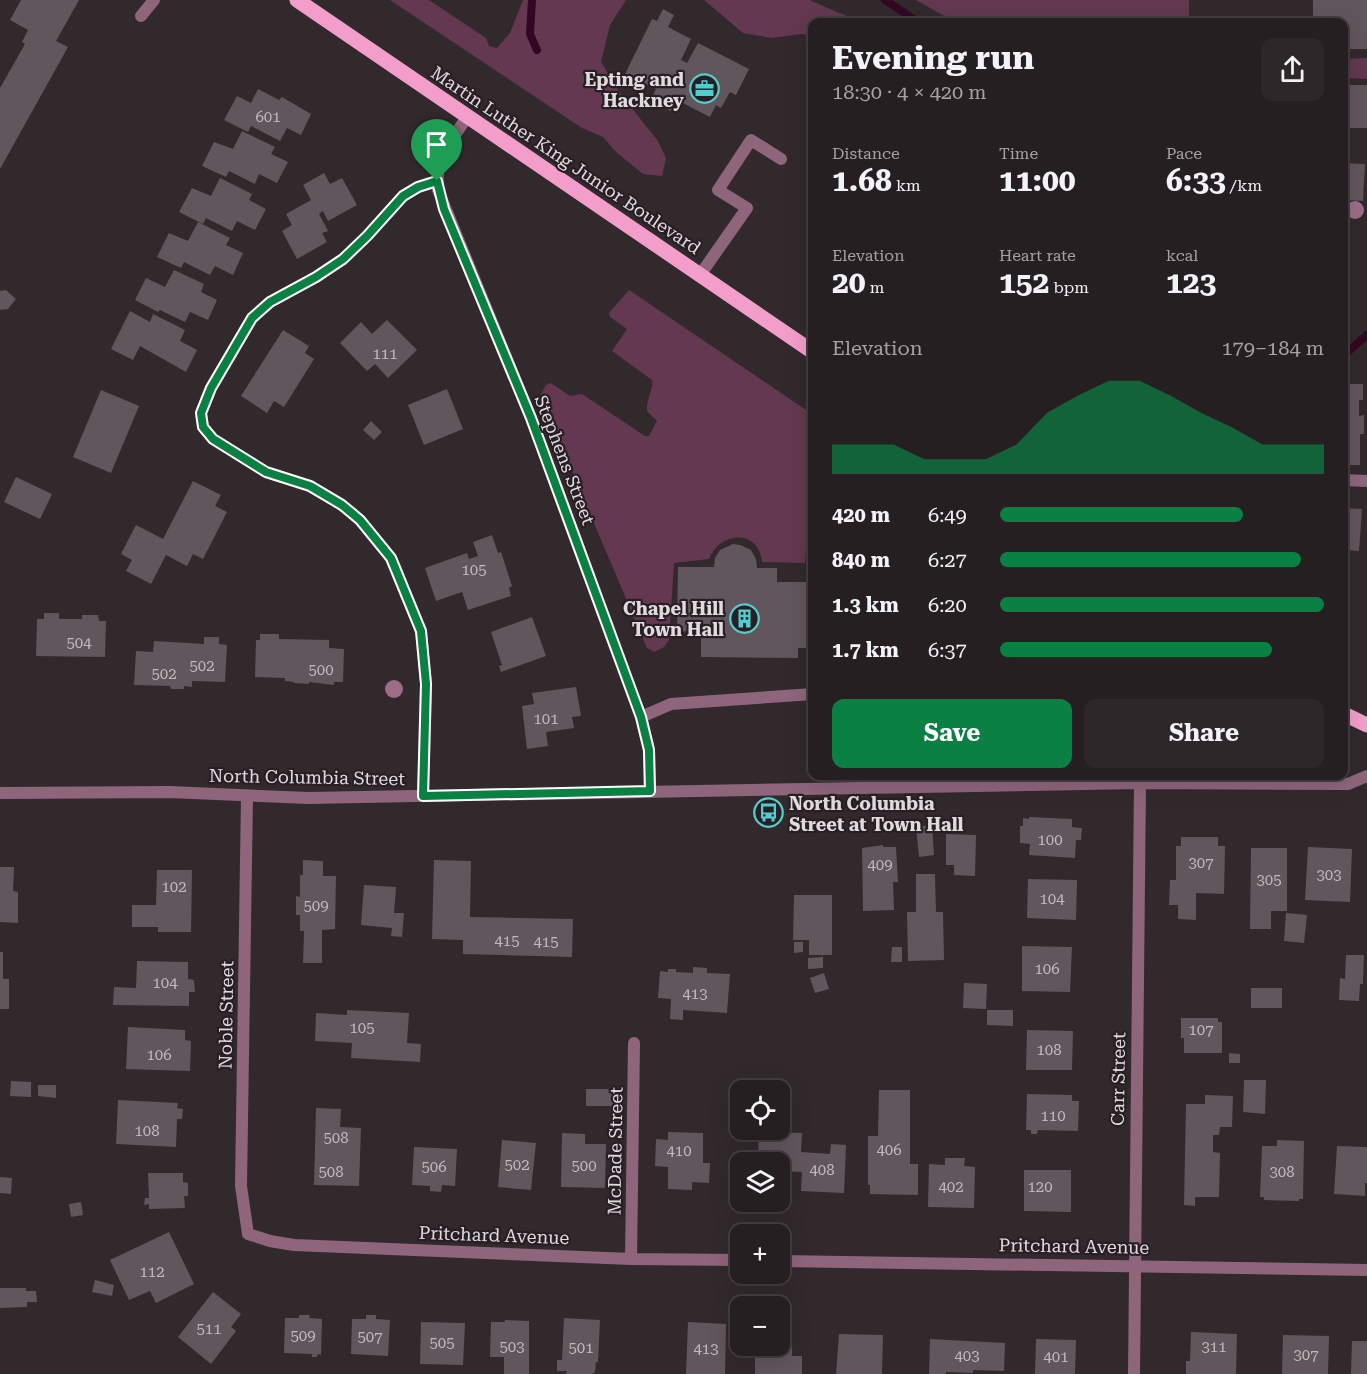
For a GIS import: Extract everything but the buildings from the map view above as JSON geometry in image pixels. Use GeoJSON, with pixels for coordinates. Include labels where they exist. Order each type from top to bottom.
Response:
{"type":"FeatureCollection","features":[{"type":"Feature","properties":{"kind":"main road","name":"Martin Luther King Junior Boulevard"},"geometry":{"type":"LineString","coordinates":[[297,0],[808,349]]}},
{"type":"Feature","properties":{"kind":"main road"},"geometry":{"type":"LineString","coordinates":[[1348,716],[1367,725]]}},
{"type":"Feature","properties":{"kind":"street"},"geometry":{"type":"LineString","coordinates":[[141,16],[154,0]]}},
{"type":"Feature","properties":{"kind":"street","name":"Stephens Street"},"geometry":{"type":"LineString","coordinates":[[467,117],[442,154],[437,172],[444,209],[531,418],[641,717],[649,750],[650,791]]}},
{"type":"Feature","properties":{"kind":"street"},"geometry":{"type":"LineString","coordinates":[[700,275],[747,208],[718,190],[751,140],[781,159]]}},
{"type":"Feature","properties":{"kind":"street"},"geometry":{"type":"LineString","coordinates":[[423,796],[427,695],[421,631],[391,558],[360,520],[342,505],[310,486],[266,472],[213,439],[203,427],[201,413],[211,388],[252,318],[270,302],[316,277],[343,259],[403,196],[418,187],[437,181]]}},
{"type":"Feature","properties":{"kind":"street"},"geometry":{"type":"LineString","coordinates":[[1348,480],[1367,481]]}},
{"type":"Feature","properties":{"kind":"street"},"geometry":{"type":"LineString","coordinates":[[641,717],[670,704],[808,694]]}},
{"type":"Feature","properties":{"kind":"street","name":"North Columbia Street"},"geometry":{"type":"LineString","coordinates":[[1182,780],[1348,784],[1367,776]]}},
{"type":"Feature","properties":{"kind":"street","name":"North Columbia Street"},"geometry":{"type":"LineString","coordinates":[[0,793],[170,792],[308,798],[1100,780]]}},
{"type":"Feature","properties":{"kind":"street","name":"Carr Street"},"geometry":{"type":"LineString","coordinates":[[1134,1374],[1141,780]]}},
{"type":"Feature","properties":{"kind":"street","name":"Noble Street"},"geometry":{"type":"LineString","coordinates":[[247,796],[241,1186],[248,1234]]}},
{"type":"Feature","properties":{"kind":"street","name":"McDade Street"},"geometry":{"type":"LineString","coordinates":[[631,1259],[634,1043]]}},
{"type":"Feature","properties":{"kind":"street","name":"Pritchard Avenue"},"geometry":{"type":"LineString","coordinates":[[248,1234],[294,1245],[631,1259],[730,1260]]}},
{"type":"Feature","properties":{"kind":"street","name":"Pritchard Avenue"},"geometry":{"type":"LineString","coordinates":[[790,1261],[1367,1270]]}},
{"type":"Feature","properties":{"kind":"shaded area"},"geometry":{"type":"Polygon","coordinates":[[[390,0],[429,0],[486,38],[489,46],[497,48],[510,33],[523,0],[626,0],[610,25],[601,62],[622,96],[658,141],[666,158],[662,176],[643,174],[616,152],[603,137],[582,128],[390,0]]]}},
{"type":"Feature","properties":{"kind":"shaded area"},"geometry":{"type":"Polygon","coordinates":[[[704,0],[809,0],[852,18],[808,18],[808,35],[772,38],[743,33],[704,0]]]}},
{"type":"Feature","properties":{"kind":"shaded area"},"geometry":{"type":"Polygon","coordinates":[[[916,0],[1189,0],[1189,18],[948,18],[916,0]]]}},
{"type":"Feature","properties":{"kind":"shaded area"},"geometry":{"type":"Polygon","coordinates":[[[1367,58],[1367,79],[1348,78],[1348,59],[1367,58]]]}},
{"type":"Feature","properties":{"kind":"shaded area"},"geometry":{"type":"Polygon","coordinates":[[[629,290],[808,411],[808,513],[805,563],[762,562],[754,544],[747,539],[738,538],[722,543],[709,559],[674,563],[669,640],[664,647],[654,652],[647,648],[540,396],[546,385],[551,383],[570,396],[582,394],[645,436],[649,436],[657,421],[647,411],[652,380],[612,351],[627,329],[610,317],[609,313],[629,290]]]}},
{"type":"Feature","properties":{"kind":"waterway"},"geometry":{"type":"LineString","coordinates":[[532,0],[530,34],[537,50]]}},
{"type":"Feature","properties":{"kind":"waterway"},"geometry":{"type":"LineString","coordinates":[[885,0],[912,18]]}},
{"type":"Feature","properties":{"kind":"waterway"},"geometry":{"type":"LineString","coordinates":[[1348,352],[1367,335]]}},
{"type":"Feature","properties":{"kind":"place","name":"Epting and Hackney"},"geometry":{"type":"Point","coordinates":[705,89]}},
{"type":"Feature","properties":{"kind":"place","name":"Chapel Hill Town Hall"},"geometry":{"type":"Point","coordinates":[745,618]}},
{"type":"Feature","properties":{"kind":"place","name":"North Columbia Street at Town Hall"},"geometry":{"type":"Point","coordinates":[768,813]}},
{"type":"Feature","properties":{"kind":"route"},"geometry":{"type":"LineString","coordinates":[[437,181],[444,209],[531,418],[641,717],[649,750],[650,791],[423,796],[427,718],[421,631],[402,580],[391,558],[360,520],[342,505],[310,486],[266,472],[213,439],[203,427],[201,413],[211,388],[252,318],[270,302],[316,277],[343,259],[403,196],[418,187],[437,181]]}}]}
